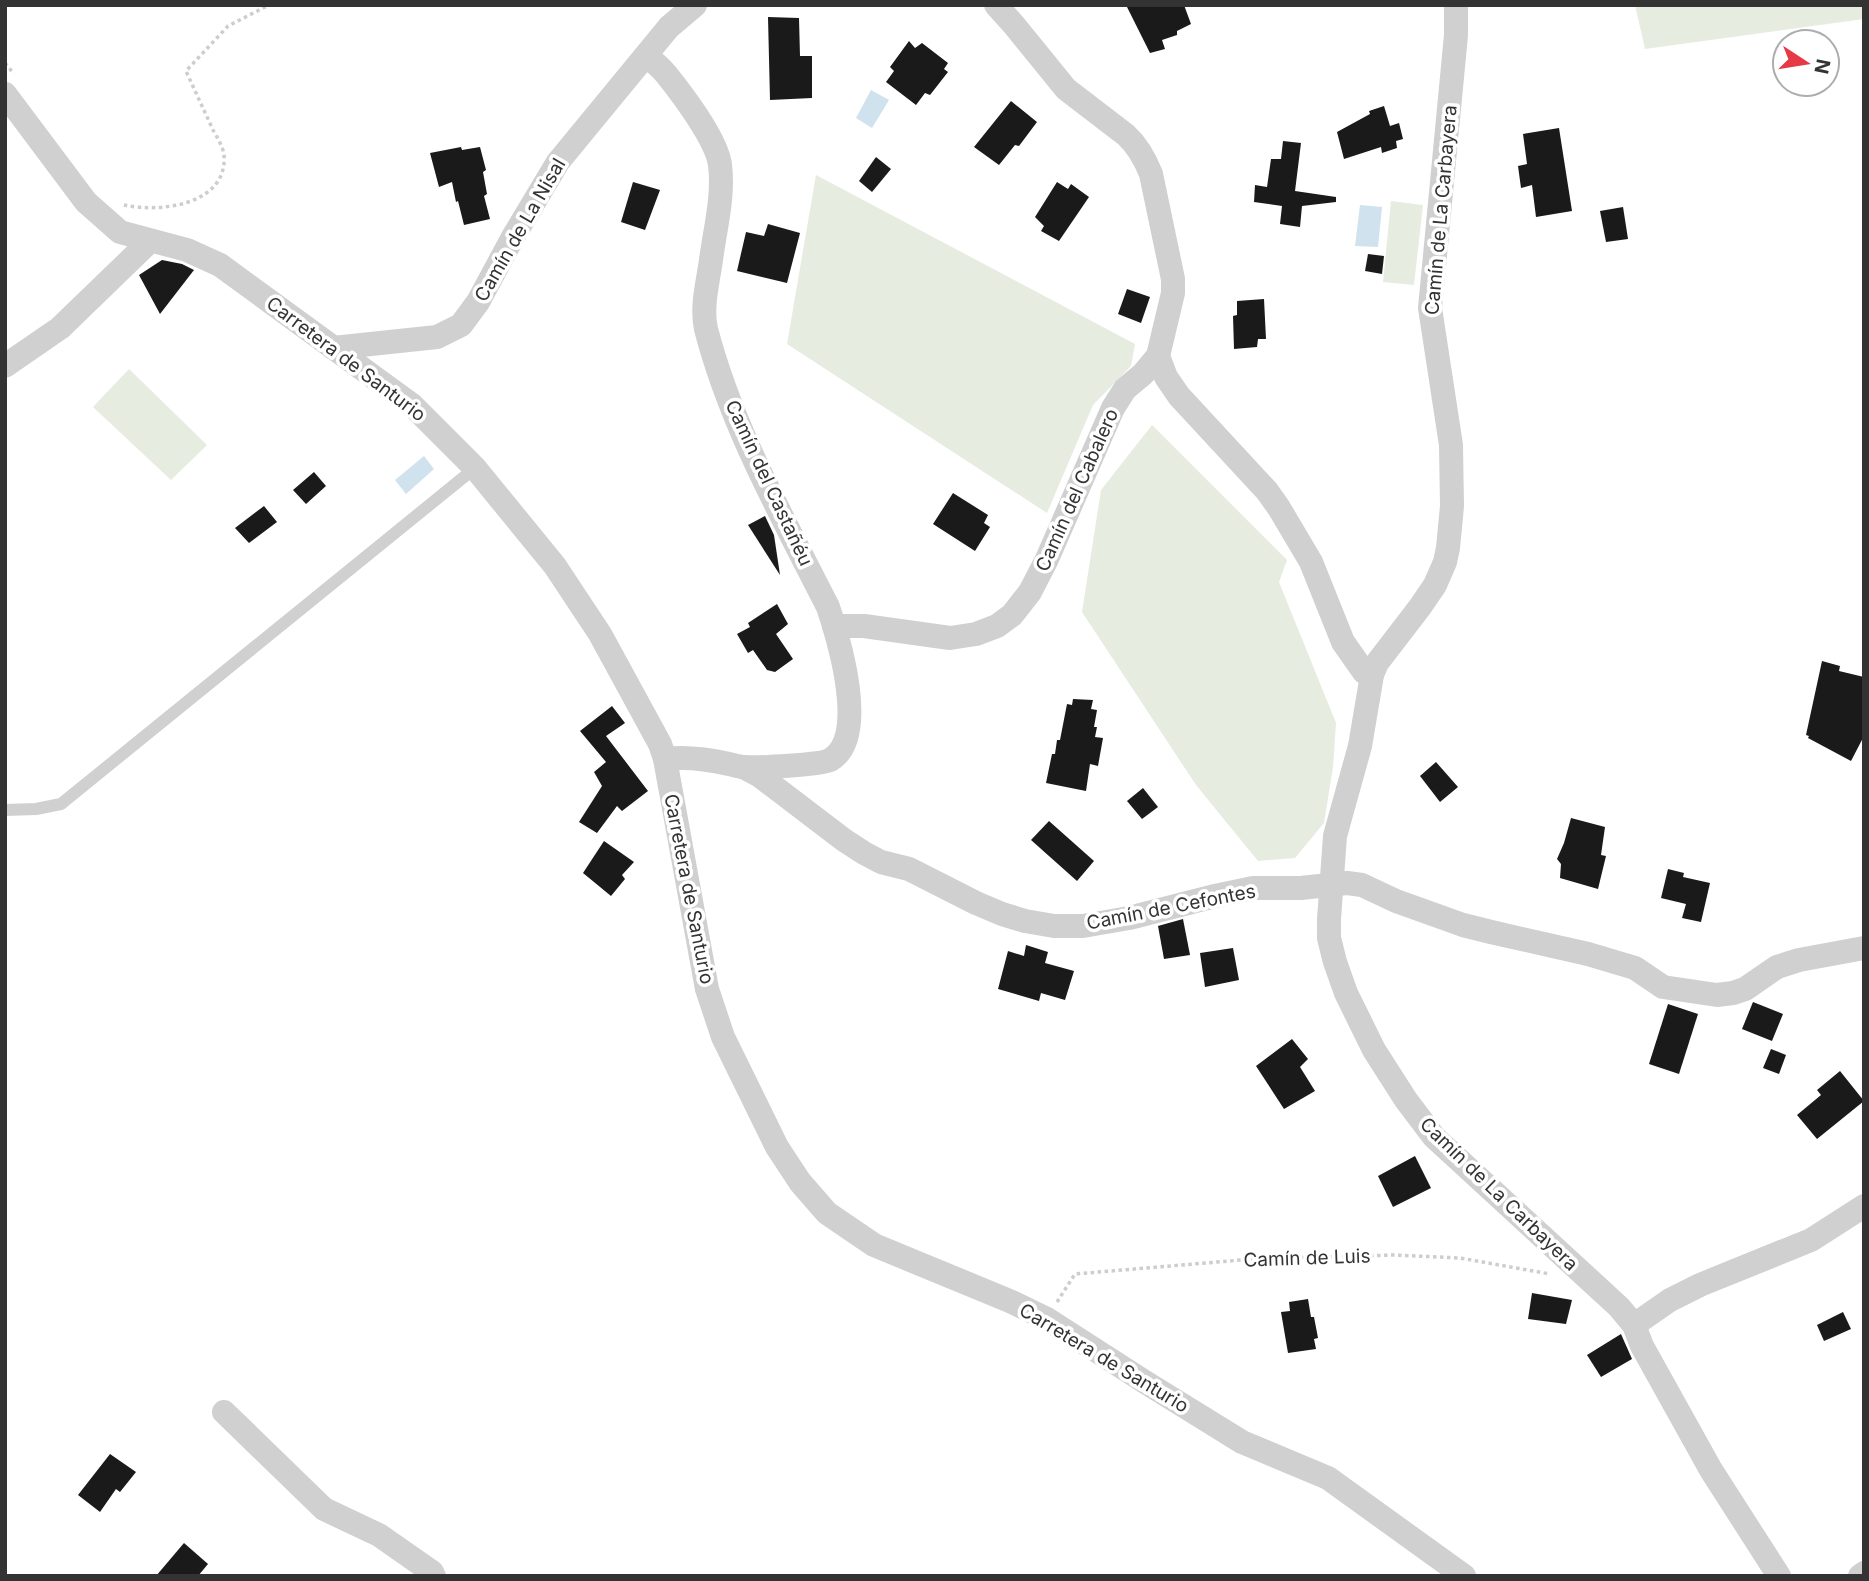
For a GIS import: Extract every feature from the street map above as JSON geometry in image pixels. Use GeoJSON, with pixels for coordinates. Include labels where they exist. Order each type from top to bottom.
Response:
{"type":"FeatureCollection","features":[{"type":"Feature","properties":{"kind":"street","name":"Camín de La Nisal"},"geometry":{"type":"LineString","coordinates":[[333,348],[437,337],[461,325],[478,302],[558,162],[669,27],[695,5]]}},
{"type":"Feature","properties":{"kind":"street","name":"Camín del Cabalero"},"geometry":{"type":"LineString","coordinates":[[834,626],[864,626],[950,638],[976,634],[997,626],[1012,615],[1030,592],[1047,559],[1113,408],[1125,389],[1143,374],[1158,356],[1174,293],[1148,166],[1135,143],[1066,89],[996,5]]}},
{"type":"Feature","properties":{"kind":"street","name":"Camín de La Carbayera"},"geometry":{"type":"LineString","coordinates":[[1456,5],[1456,35],[1430,308],[1451,445],[1452,506],[1448,548],[1435,584],[1377,663],[1372,675],[1360,746],[1335,836],[1329,938],[1346,993],[1374,1050],[1406,1100],[1434,1137],[1619,1307],[1633,1325],[1711,1470],[1779,1576]]}},
{"type":"Feature","properties":{"kind":"street","name":"Camín del Castañéu"},"geometry":{"type":"LineString","coordinates":[[646,56],[664,72],[688,105],[709,136],[720,161],[721,185],[705,302],[705,325],[714,357],[748,446],[828,607],[850,700],[849,726],[840,751],[830,760],[743,767],[684,756],[665,759]]}},
{"type":"Feature","properties":{"kind":"street","name":"Carretera de Santurio"},"geometry":{"type":"LineString","coordinates":[[10,84],[86,202],[120,232],[187,250],[220,265],[412,405],[475,468],[555,566],[600,634],[660,744],[707,989],[723,1037],[777,1147],[800,1182],[827,1213],[874,1245],[1012,1302],[1046,1319],[1242,1442],[1328,1478],[1464,1576]]}},
{"type":"Feature","properties":{"kind":"street"},"geometry":{"type":"LineString","coordinates":[[5,366],[60,328],[150,241]]}},
{"type":"Feature","properties":{"kind":"street"},"geometry":{"type":"LineString","coordinates":[[1158,356],[1166,377],[1180,396],[1267,491],[1279,508],[1311,562],[1343,642],[1364,672],[1372,675]]}},
{"type":"Feature","properties":{"kind":"street","name":"Camín de Cefontes"},"geometry":{"type":"LineString","coordinates":[[743,767],[760,776],[844,840],[881,862],[909,869],[976,903],[1025,921],[1055,926],[1083,926],[1129,919],[1254,888],[1332,884],[1362,886],[1463,925],[1588,954],[1635,968],[1663,987],[1717,995],[1745,989],[1777,967],[1799,960],[1864,948]]}},
{"type":"Feature","properties":{"kind":"street"},"geometry":{"type":"LineString","coordinates":[[1633,1325],[1670,1300],[1700,1285],[1811,1240],[1864,1206]]}},
{"type":"Feature","properties":{"kind":"street"},"geometry":{"type":"LineString","coordinates":[[224,1412],[324,1508],[379,1535],[434,1576]]}},
{"type":"Feature","properties":{"kind":"lane"},"geometry":{"type":"LineString","coordinates":[[5,810],[36,809],[61,804],[475,468]]}},
{"type":"Feature","properties":{"kind":"path"},"geometry":{"type":"LineString","coordinates":[[118,204],[135,207],[175,206],[202,197],[221,179],[224,153],[186,71],[228,26],[269,5]]}},
{"type":"Feature","properties":{"kind":"path"},"geometry":{"type":"LineString","coordinates":[[5,63],[10,84]]}},
{"type":"Feature","properties":{"kind":"path","name":"Camín de Luis"},"geometry":{"type":"LineString","coordinates":[[1046,1319],[1075,1274],[1198,1263],[1394,1255],[1460,1258],[1551,1274]]}},
{"type":"Feature","properties":{"kind":"shaded area"},"geometry":{"type":"Polygon","coordinates":[[[1635,5],[1864,5],[1864,19],[1798,28],[1771,28],[1771,32],[1645,49],[1635,5]]]}},
{"type":"Feature","properties":{"kind":"shaded area"},"geometry":{"type":"Polygon","coordinates":[[[816,175],[1135,344],[1131,366],[1093,405],[1047,513],[787,344],[816,175]]]}},
{"type":"Feature","properties":{"kind":"shaded area"},"geometry":{"type":"Polygon","coordinates":[[[1391,201],[1423,205],[1414,285],[1383,282],[1391,201]]]}},
{"type":"Feature","properties":{"kind":"shaded area"},"geometry":{"type":"Polygon","coordinates":[[[129,369],[207,445],[171,480],[93,407],[129,369]]]}},
{"type":"Feature","properties":{"kind":"shaded area"},"geometry":{"type":"Polygon","coordinates":[[[1152,425],[1287,560],[1279,582],[1336,723],[1333,767],[1324,823],[1295,858],[1258,861],[1196,785],[1082,612],[1101,490],[1152,425]]]}},
{"type":"Feature","properties":{"kind":"water"},"geometry":{"type":"Polygon","coordinates":[[[871,90],[889,100],[872,128],[856,118],[871,90]]]}},
{"type":"Feature","properties":{"kind":"water"},"geometry":{"type":"Polygon","coordinates":[[[1360,205],[1382,207],[1378,247],[1355,246],[1360,205]]]}},
{"type":"Feature","properties":{"kind":"water"},"geometry":{"type":"Polygon","coordinates":[[[424,456],[434,469],[406,494],[395,480],[424,456]]]}},
{"type":"Feature","properties":{"kind":"building"},"geometry":{"type":"Polygon","coordinates":[[[1126,5],[1184,5],[1191,24],[1177,31],[1177,35],[1162,40],[1165,49],[1150,53],[1126,5]]]}},
{"type":"Feature","properties":{"kind":"building"},"geometry":{"type":"Polygon","coordinates":[[[768,17],[799,18],[800,56],[812,56],[812,98],[770,100],[768,17]]]}},
{"type":"Feature","properties":{"kind":"building"},"geometry":{"type":"Polygon","coordinates":[[[909,41],[915,48],[922,43],[948,63],[944,69],[948,72],[930,95],[925,93],[916,105],[886,82],[894,71],[890,67],[909,41]]]}},
{"type":"Feature","properties":{"kind":"building"},"geometry":{"type":"Polygon","coordinates":[[[1011,101],[1037,122],[1019,146],[1015,145],[999,165],[974,147],[1011,101]]]}},
{"type":"Feature","properties":{"kind":"building"},"geometry":{"type":"Polygon","coordinates":[[[1384,106],[1390,126],[1399,123],[1403,139],[1396,141],[1397,148],[1382,153],[1381,147],[1344,159],[1337,132],[1370,114],[1369,111],[1384,106]]]}},
{"type":"Feature","properties":{"kind":"building"},"geometry":{"type":"Polygon","coordinates":[[[1559,128],[1572,211],[1536,217],[1532,185],[1521,188],[1518,166],[1527,164],[1523,134],[1559,128]]]}},
{"type":"Feature","properties":{"kind":"building"},"geometry":{"type":"Polygon","coordinates":[[[1283,141],[1301,143],[1295,191],[1336,197],[1336,202],[1302,206],[1300,227],[1280,224],[1282,206],[1254,202],[1255,185],[1267,187],[1271,159],[1281,159],[1283,141]]]}},
{"type":"Feature","properties":{"kind":"building"},"geometry":{"type":"Polygon","coordinates":[[[461,147],[462,150],[480,147],[486,170],[483,172],[487,194],[484,196],[490,219],[464,225],[452,182],[439,187],[430,153],[461,147]]]}},
{"type":"Feature","properties":{"kind":"building"},"geometry":{"type":"Polygon","coordinates":[[[876,157],[891,169],[872,192],[859,181],[876,157]]]}},
{"type":"Feature","properties":{"kind":"building"},"geometry":{"type":"Polygon","coordinates":[[[633,182],[660,190],[645,230],[621,222],[633,182]]]}},
{"type":"Feature","properties":{"kind":"building"},"geometry":{"type":"Polygon","coordinates":[[[1057,182],[1068,189],[1071,184],[1089,197],[1059,241],[1041,231],[1044,226],[1035,217],[1057,182]]]}},
{"type":"Feature","properties":{"kind":"building"},"geometry":{"type":"Polygon","coordinates":[[[1623,207],[1628,239],[1606,242],[1600,211],[1623,207]]]}},
{"type":"Feature","properties":{"kind":"building"},"geometry":{"type":"Polygon","coordinates":[[[768,224],[800,233],[787,283],[737,271],[746,232],[764,236],[768,224]]]}},
{"type":"Feature","properties":{"kind":"building"},"geometry":{"type":"Polygon","coordinates":[[[1368,254],[1384,256],[1382,274],[1365,271],[1368,254]]]}},
{"type":"Feature","properties":{"kind":"building"},"geometry":{"type":"Polygon","coordinates":[[[162,260],[182,264],[194,270],[160,314],[139,275],[162,260]]]}},
{"type":"Feature","properties":{"kind":"building"},"geometry":{"type":"Polygon","coordinates":[[[1127,289],[1150,297],[1141,323],[1118,314],[1127,289]]]}},
{"type":"Feature","properties":{"kind":"building"},"geometry":{"type":"Polygon","coordinates":[[[1264,299],[1266,339],[1258,339],[1257,347],[1234,349],[1233,316],[1237,315],[1237,301],[1264,299]]]}},
{"type":"Feature","properties":{"kind":"building"},"geometry":{"type":"Polygon","coordinates":[[[314,472],[326,486],[306,504],[293,490],[314,472]]]}},
{"type":"Feature","properties":{"kind":"building"},"geometry":{"type":"Polygon","coordinates":[[[953,493],[988,515],[984,523],[990,527],[975,551],[933,524],[953,493]]]}},
{"type":"Feature","properties":{"kind":"building"},"geometry":{"type":"Polygon","coordinates":[[[264,506],[277,522],[249,543],[235,528],[264,506]]]}},
{"type":"Feature","properties":{"kind":"building"},"geometry":{"type":"Polygon","coordinates":[[[765,516],[774,535],[780,575],[748,525],[765,516]]]}},
{"type":"Feature","properties":{"kind":"building"},"geometry":{"type":"Polygon","coordinates":[[[777,604],[788,624],[776,634],[793,659],[775,672],[767,670],[753,650],[748,653],[737,634],[750,627],[748,623],[777,604]]]}},
{"type":"Feature","properties":{"kind":"building"},"geometry":{"type":"Polygon","coordinates":[[[1822,661],[1840,666],[1839,671],[1864,677],[1864,736],[1851,761],[1806,735],[1822,661]]]}},
{"type":"Feature","properties":{"kind":"building"},"geometry":{"type":"Polygon","coordinates":[[[1073,699],[1093,700],[1091,709],[1097,710],[1095,737],[1103,738],[1098,766],[1090,764],[1086,791],[1046,783],[1052,754],[1055,754],[1057,740],[1060,740],[1067,704],[1072,705],[1073,699]]]}},
{"type":"Feature","properties":{"kind":"building"},"geometry":{"type":"Polygon","coordinates":[[[612,706],[625,723],[606,736],[648,791],[622,811],[617,806],[597,833],[579,822],[602,786],[594,772],[606,762],[580,731],[612,706]]]}},
{"type":"Feature","properties":{"kind":"building"},"geometry":{"type":"Polygon","coordinates":[[[1436,762],[1458,787],[1440,802],[1420,776],[1436,762]]]}},
{"type":"Feature","properties":{"kind":"building"},"geometry":{"type":"Polygon","coordinates":[[[1143,788],[1158,807],[1142,819],[1127,801],[1143,788]]]}},
{"type":"Feature","properties":{"kind":"building"},"geometry":{"type":"Polygon","coordinates":[[[1571,818],[1605,827],[1601,855],[1606,856],[1598,889],[1560,878],[1561,864],[1557,859],[1571,818]]]}},
{"type":"Feature","properties":{"kind":"building"},"geometry":{"type":"Polygon","coordinates":[[[1049,821],[1094,861],[1077,881],[1031,840],[1049,821]]]}},
{"type":"Feature","properties":{"kind":"building"},"geometry":{"type":"Polygon","coordinates":[[[604,841],[634,862],[622,875],[625,879],[611,896],[583,873],[604,841]]]}},
{"type":"Feature","properties":{"kind":"building"},"geometry":{"type":"Polygon","coordinates":[[[1668,869],[1684,873],[1683,877],[1710,883],[1701,922],[1682,918],[1686,904],[1661,898],[1668,869]]]}},
{"type":"Feature","properties":{"kind":"building"},"geometry":{"type":"Polygon","coordinates":[[[1183,919],[1190,955],[1164,959],[1158,926],[1183,919]]]}},
{"type":"Feature","properties":{"kind":"building"},"geometry":{"type":"Polygon","coordinates":[[[1026,945],[1048,952],[1045,963],[1074,971],[1065,1000],[1041,993],[1039,1001],[998,989],[1008,951],[1024,956],[1026,945]]]}},
{"type":"Feature","properties":{"kind":"building"},"geometry":{"type":"Polygon","coordinates":[[[1233,948],[1239,980],[1205,987],[1200,953],[1233,948]]]}},
{"type":"Feature","properties":{"kind":"building"},"geometry":{"type":"Polygon","coordinates":[[[1753,1002],[1783,1014],[1772,1041],[1742,1029],[1753,1002]]]}},
{"type":"Feature","properties":{"kind":"building"},"geometry":{"type":"Polygon","coordinates":[[[1668,1004],[1698,1014],[1679,1074],[1649,1064],[1668,1004]]]}},
{"type":"Feature","properties":{"kind":"building"},"geometry":{"type":"Polygon","coordinates":[[[1292,1039],[1308,1059],[1300,1067],[1315,1091],[1284,1109],[1256,1066],[1292,1039]]]}},
{"type":"Feature","properties":{"kind":"building"},"geometry":{"type":"Polygon","coordinates":[[[1771,1049],[1786,1055],[1779,1074],[1763,1068],[1771,1049]]]}},
{"type":"Feature","properties":{"kind":"building"},"geometry":{"type":"Polygon","coordinates":[[[1840,1071],[1864,1101],[1817,1139],[1797,1115],[1821,1095],[1817,1090],[1840,1071]]]}},
{"type":"Feature","properties":{"kind":"building"},"geometry":{"type":"Polygon","coordinates":[[[1415,1156],[1431,1188],[1393,1207],[1378,1176],[1415,1156]]]}},
{"type":"Feature","properties":{"kind":"building"},"geometry":{"type":"Polygon","coordinates":[[[1532,1293],[1572,1300],[1566,1324],[1528,1319],[1532,1293]]]}},
{"type":"Feature","properties":{"kind":"building"},"geometry":{"type":"Polygon","coordinates":[[[1308,1299],[1318,1338],[1314,1339],[1316,1349],[1288,1353],[1281,1312],[1290,1311],[1289,1302],[1308,1299]]]}},
{"type":"Feature","properties":{"kind":"building"},"geometry":{"type":"Polygon","coordinates":[[[1843,1312],[1851,1329],[1824,1341],[1817,1325],[1843,1312]]]}},
{"type":"Feature","properties":{"kind":"building"},"geometry":{"type":"Polygon","coordinates":[[[1621,1334],[1632,1359],[1601,1377],[1587,1355],[1621,1334]]]}},
{"type":"Feature","properties":{"kind":"building"},"geometry":{"type":"Polygon","coordinates":[[[110,1454],[136,1472],[120,1492],[116,1489],[100,1512],[78,1495],[110,1454]]]}},
{"type":"Feature","properties":{"kind":"building"},"geometry":{"type":"Polygon","coordinates":[[[184,1543],[208,1564],[198,1576],[156,1576],[184,1543]]]}}]}
